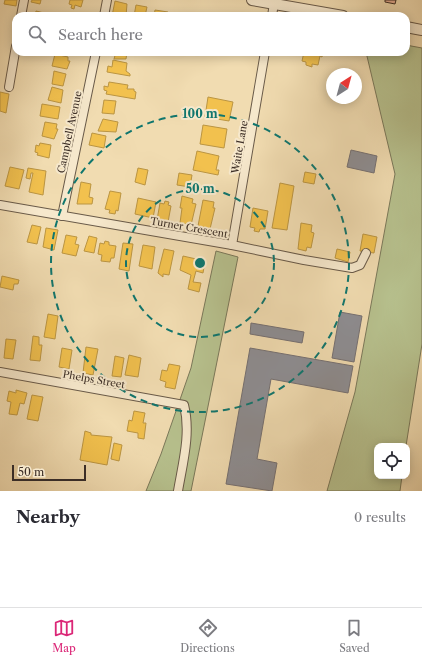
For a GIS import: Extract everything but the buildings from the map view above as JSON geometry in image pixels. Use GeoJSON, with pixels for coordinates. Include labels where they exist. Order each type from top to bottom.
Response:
{"type":"FeatureCollection","features":[{"type":"Feature","properties":{"kind":"street"},"geometry":{"type":"LineString","coordinates":[[22,12],[24,0]]}},
{"type":"Feature","properties":{"kind":"street"},"geometry":{"type":"LineString","coordinates":[[105,12],[107,0]]}},
{"type":"Feature","properties":{"kind":"street"},"geometry":{"type":"LineString","coordinates":[[252,0],[322,12]]}},
{"type":"Feature","properties":{"kind":"street"},"geometry":{"type":"LineString","coordinates":[[273,12],[274,3]]}},
{"type":"Feature","properties":{"kind":"street"},"geometry":{"type":"LineString","coordinates":[[410,28],[422,30]]}},
{"type":"Feature","properties":{"kind":"street"},"geometry":{"type":"LineString","coordinates":[[9,87],[14,56]]}},
{"type":"Feature","properties":{"kind":"street","name":"Campbell Avenue"},"geometry":{"type":"LineString","coordinates":[[62,216],[95,56]]}},
{"type":"Feature","properties":{"kind":"street","name":"Waite Lane"},"geometry":{"type":"LineString","coordinates":[[232,245],[264,56]]}},
{"type":"Feature","properties":{"kind":"street","name":"Turner Crescent"},"geometry":{"type":"LineString","coordinates":[[0,205],[232,245],[352,268],[360,265],[366,253]]}},
{"type":"Feature","properties":{"kind":"street","name":"Phelps Street"},"geometry":{"type":"LineString","coordinates":[[0,372],[184,405],[187,440],[178,491]]}},
{"type":"Feature","properties":{"kind":"green space"},"geometry":{"type":"Polygon","coordinates":[[[410,46],[422,48],[422,344],[406,443],[374,443],[374,479],[402,479],[400,491],[327,491],[355,392],[395,174],[367,56],[410,56],[410,46]]]}},
{"type":"Feature","properties":{"kind":"green space"},"geometry":{"type":"Polygon","coordinates":[[[216,251],[238,257],[191,491],[146,491],[161,454],[191,368],[216,251]]]}}]}
